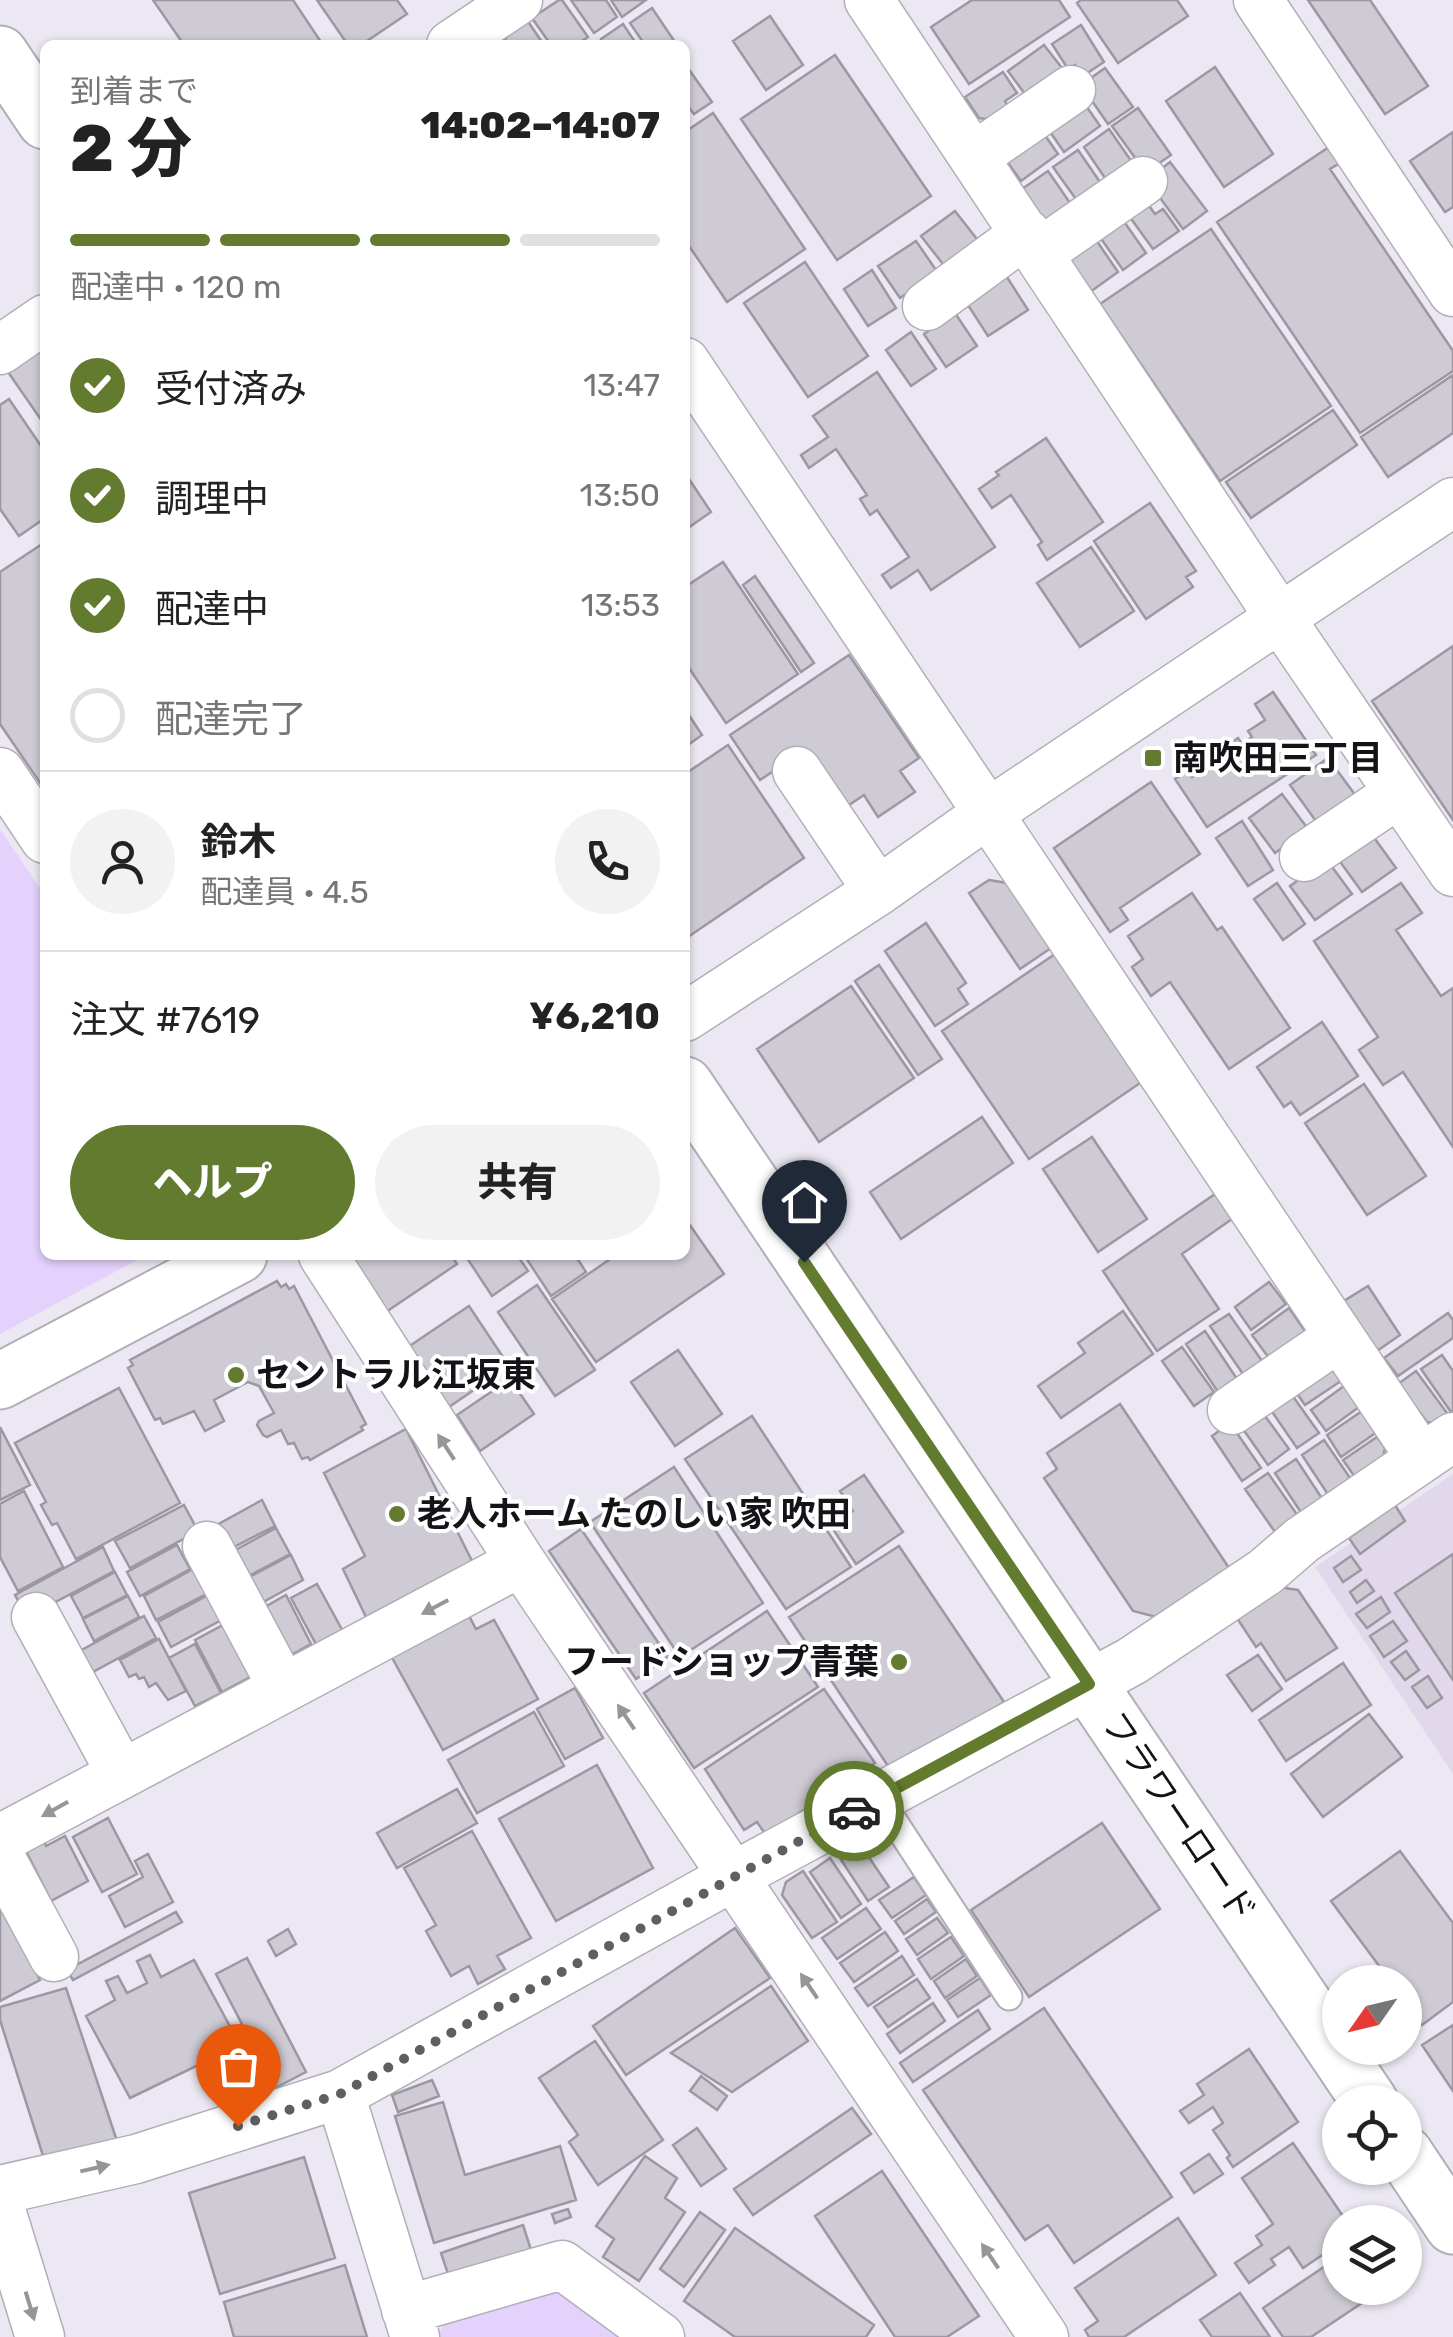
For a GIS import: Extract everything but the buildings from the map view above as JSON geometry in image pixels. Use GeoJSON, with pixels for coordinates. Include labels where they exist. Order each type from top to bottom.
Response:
{"type":"FeatureCollection","features":[{"type":"Feature","properties":{"kind":"street"},"geometry":{"type":"LineString","coordinates":[[466,40],[518,0]]}},
{"type":"Feature","properties":{"kind":"street"},"geometry":{"type":"LineString","coordinates":[[870,0],[1453,872]]}},
{"type":"Feature","properties":{"kind":"street"},"geometry":{"type":"LineString","coordinates":[[1258,0],[1453,292]]}},
{"type":"Feature","properties":{"kind":"street"},"geometry":{"type":"LineString","coordinates":[[0,54],[40,114]]}},
{"type":"Feature","properties":{"kind":"street"},"geometry":{"type":"LineString","coordinates":[[975,156],[1071,90]]}},
{"type":"Feature","properties":{"kind":"street"},"geometry":{"type":"LineString","coordinates":[[928,306],[1143,181]]}},
{"type":"Feature","properties":{"kind":"street"},"geometry":{"type":"LineString","coordinates":[[0,350],[40,322]]}},
{"type":"Feature","properties":{"kind":"street"},"geometry":{"type":"LineString","coordinates":[[0,2190],[136,2159],[340,2094],[1132,1660],[1265,1572],[1302,1540],[1437,1447],[1339,1337],[690,369]]}},
{"type":"Feature","properties":{"kind":"street"},"geometry":{"type":"LineString","coordinates":[[690,1013],[878,891],[1453,502]]}},
{"type":"Feature","properties":{"kind":"street"},"geometry":{"type":"LineString","coordinates":[[797,771],[878,891]]}},
{"type":"Feature","properties":{"kind":"street"},"geometry":{"type":"LineString","coordinates":[[0,772],[40,832]]}},
{"type":"Feature","properties":{"kind":"street"},"geometry":{"type":"LineString","coordinates":[[1304,857],[1399,793]]}},
{"type":"Feature","properties":{"kind":"street","name":"フラワーロード"},"geometry":{"type":"LineString","coordinates":[[690,1092],[1359,2085]]}},
{"type":"Feature","properties":{"kind":"street"},"geometry":{"type":"LineString","coordinates":[[0,1381],[230,1260]]}},
{"type":"Feature","properties":{"kind":"street"},"geometry":{"type":"LineString","coordinates":[[326,1260],[521,1562],[1044,2337]]}},
{"type":"Feature","properties":{"kind":"street"},"geometry":{"type":"LineString","coordinates":[[1232,1410],[1339,1337]]}},
{"type":"Feature","properties":{"kind":"street"},"geometry":{"type":"LineString","coordinates":[[207,1546],[283,1688]]}},
{"type":"Feature","properties":{"kind":"street"},"geometry":{"type":"LineString","coordinates":[[0,1839],[521,1562]]}},
{"type":"Feature","properties":{"kind":"street"},"geometry":{"type":"LineString","coordinates":[[36,1618],[121,1773]]}},
{"type":"Feature","properties":{"kind":"street"},"geometry":{"type":"LineString","coordinates":[[0,1857],[54,1957]]}},
{"type":"Feature","properties":{"kind":"street"},"geometry":{"type":"LineString","coordinates":[[340,2094],[410,2324],[562,2264],[660,2337]]}},
{"type":"Feature","properties":{"kind":"street"},"geometry":{"type":"LineString","coordinates":[[1422,2180],[1453,2226]]}},
{"type":"Feature","properties":{"kind":"street"},"geometry":{"type":"LineString","coordinates":[[0,2208],[40,2337]]}},
{"type":"Feature","properties":{"kind":"lane"},"geometry":{"type":"LineString","coordinates":[[879,1798],[1010,1998]]}},
{"type":"Feature","properties":{"kind":"shaded area"},"geometry":{"type":"Polygon","coordinates":[[[0,829],[40,889],[40,1260],[137,1260],[0,1334],[0,829]]]}},
{"type":"Feature","properties":{"kind":"shaded area"},"geometry":{"type":"Polygon","coordinates":[[[1453,1474],[1453,1774],[1315,1567],[1453,1474]]]}},
{"type":"Feature","properties":{"kind":"shaded area"},"geometry":{"type":"Polygon","coordinates":[[[554,2287],[624,2337],[437,2337],[448,2318],[554,2287]]]}},
{"type":"Feature","properties":{"kind":"way so far"},"geometry":{"type":"LineString","coordinates":[[238,2126],[340,2094],[854,1811]]}},
{"type":"Feature","properties":{"kind":"place","name":"南吹田三丁目"},"geometry":{"type":"Point","coordinates":[1153,758]}},
{"type":"Feature","properties":{"kind":"place","name":"セントラル江坂東"},"geometry":{"type":"Point","coordinates":[236,1375]}},
{"type":"Feature","properties":{"kind":"place","name":"老人ホーム たのしい家 吹田"},"geometry":{"type":"Point","coordinates":[397,1514]}},
{"type":"Feature","properties":{"kind":"place","name":"フードショップ青葉"},"geometry":{"type":"Point","coordinates":[899,1662]}},
{"type":"Feature","properties":{"kind":"route"},"geometry":{"type":"LineString","coordinates":[[804,1262],[1089,1684],[854,1811]]}}]}
